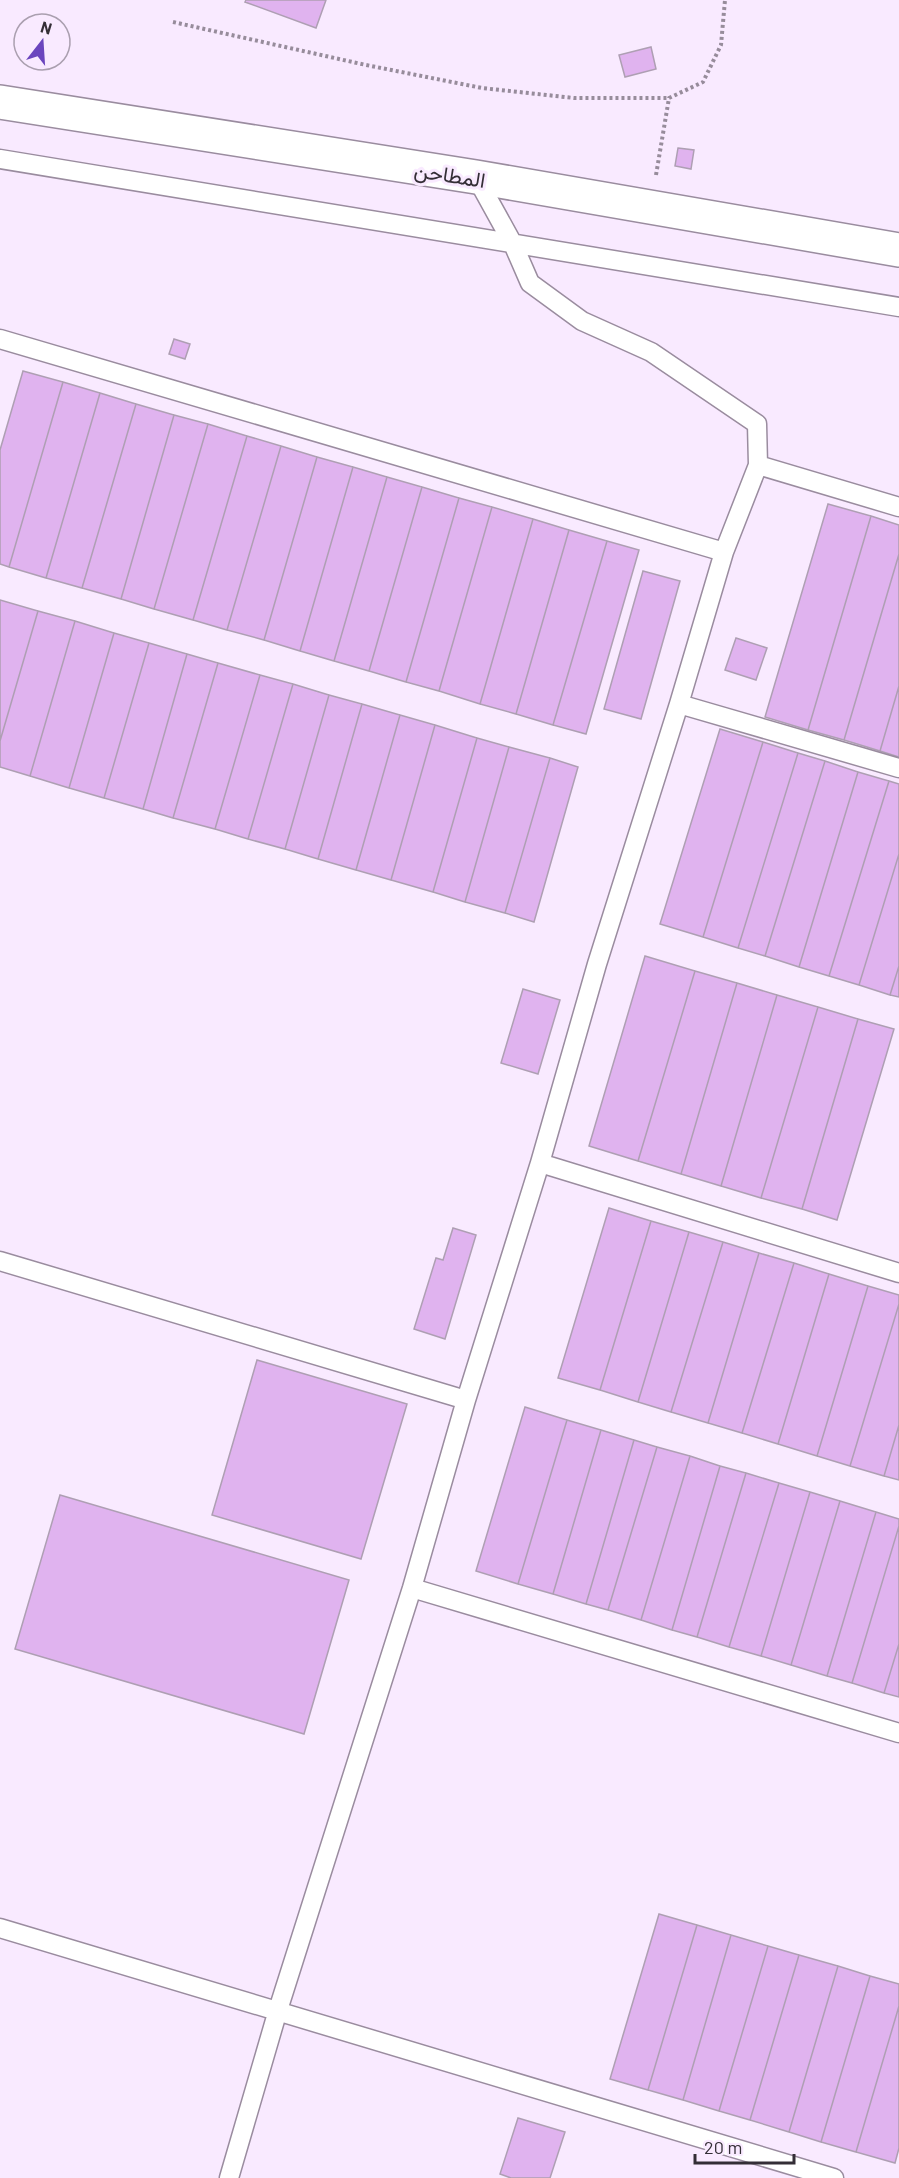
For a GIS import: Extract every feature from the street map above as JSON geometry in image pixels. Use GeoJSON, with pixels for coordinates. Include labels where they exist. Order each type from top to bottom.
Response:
{"type":"FeatureCollection","features":[{"type":"Feature","properties":{"kind":"main road","name":"المطاحن"},"geometry":{"type":"LineString","coordinates":[[0,102],[476,177],[899,250]]}},
{"type":"Feature","properties":{"kind":"lane"},"geometry":{"type":"LineString","coordinates":[[0,159],[899,307]]}},
{"type":"Feature","properties":{"kind":"lane"},"geometry":{"type":"LineString","coordinates":[[229,2178],[278,2010],[412,1588],[466,1400],[540,1163],[597,964],[724,552],[758,465],[758,424],[651,352],[582,321],[530,284],[513,244],[476,177]]}},
{"type":"Feature","properties":{"kind":"lane"},"geometry":{"type":"LineString","coordinates":[[0,339],[724,552]]}},
{"type":"Feature","properties":{"kind":"lane"},"geometry":{"type":"LineString","coordinates":[[758,465],[899,507]]}},
{"type":"Feature","properties":{"kind":"lane"},"geometry":{"type":"LineString","coordinates":[[679,704],[899,768]]}},
{"type":"Feature","properties":{"kind":"lane"},"geometry":{"type":"LineString","coordinates":[[540,1163],[899,1274]]}},
{"type":"Feature","properties":{"kind":"lane"},"geometry":{"type":"LineString","coordinates":[[0,1261],[466,1400]]}},
{"type":"Feature","properties":{"kind":"lane"},"geometry":{"type":"LineString","coordinates":[[412,1588],[899,1733]]}},
{"type":"Feature","properties":{"kind":"lane"},"geometry":{"type":"LineString","coordinates":[[0,1928],[834,2178]]}},
{"type":"Feature","properties":{"kind":"path"},"geometry":{"type":"LineString","coordinates":[[173,21],[366,66],[482,88],[574,98],[669,98],[703,82],[721,45],[725,0]]}},
{"type":"Feature","properties":{"kind":"path"},"geometry":{"type":"LineString","coordinates":[[651,208],[669,98]]}},
{"type":"Feature","properties":{"kind":"building"},"geometry":{"type":"Polygon","coordinates":[[[246,0],[326,0],[316,28],[245,2],[246,0]]]}},
{"type":"Feature","properties":{"kind":"building"},"geometry":{"type":"Polygon","coordinates":[[[651,47],[656,69],[625,77],[619,55],[651,47]]]}},
{"type":"Feature","properties":{"kind":"building"},"geometry":{"type":"Polygon","coordinates":[[[678,148],[694,150],[691,169],[675,166],[678,148]]]}},
{"type":"Feature","properties":{"kind":"building"},"geometry":{"type":"Polygon","coordinates":[[[174,339],[190,344],[185,359],[169,354],[174,339]]]}},
{"type":"Feature","properties":{"kind":"building"},"geometry":{"type":"Polygon","coordinates":[[[23,371],[63,382],[9,567],[0,564],[0,450],[23,371]]]}},
{"type":"Feature","properties":{"kind":"building"},"geometry":{"type":"Polygon","coordinates":[[[63,382],[100,393],[46,578],[9,567],[63,382]]]}},
{"type":"Feature","properties":{"kind":"building"},"geometry":{"type":"Polygon","coordinates":[[[100,393],[136,404],[82,588],[46,578],[100,393]]]}},
{"type":"Feature","properties":{"kind":"building"},"geometry":{"type":"Polygon","coordinates":[[[136,404],[174,415],[121,599],[82,588],[136,404]]]}},
{"type":"Feature","properties":{"kind":"building"},"geometry":{"type":"Polygon","coordinates":[[[174,415],[208,424],[154,609],[121,599],[174,415]]]}},
{"type":"Feature","properties":{"kind":"building"},"geometry":{"type":"Polygon","coordinates":[[[208,424],[247,436],[193,620],[154,609],[208,424]]]}},
{"type":"Feature","properties":{"kind":"building"},"geometry":{"type":"Polygon","coordinates":[[[247,436],[281,446],[227,630],[193,620],[247,436]]]}},
{"type":"Feature","properties":{"kind":"building"},"geometry":{"type":"Polygon","coordinates":[[[281,446],[317,457],[264,640],[227,630],[281,446]]]}},
{"type":"Feature","properties":{"kind":"building"},"geometry":{"type":"Polygon","coordinates":[[[317,457],[353,467],[300,651],[264,640],[317,457]]]}},
{"type":"Feature","properties":{"kind":"building"},"geometry":{"type":"Polygon","coordinates":[[[353,467],[387,477],[334,661],[300,651],[353,467]]]}},
{"type":"Feature","properties":{"kind":"building"},"geometry":{"type":"Polygon","coordinates":[[[387,477],[422,487],[369,671],[334,661],[387,477]]]}},
{"type":"Feature","properties":{"kind":"building"},"geometry":{"type":"Polygon","coordinates":[[[422,487],[459,498],[406,682],[369,671],[422,487]]]}},
{"type":"Feature","properties":{"kind":"building"},"geometry":{"type":"Polygon","coordinates":[[[459,498],[492,507],[439,691],[406,682],[459,498]]]}},
{"type":"Feature","properties":{"kind":"building"},"geometry":{"type":"Polygon","coordinates":[[[828,504],[871,516],[808,730],[765,717],[828,504]]]}},
{"type":"Feature","properties":{"kind":"building"},"geometry":{"type":"Polygon","coordinates":[[[492,507],[533,519],[480,704],[439,691],[492,507]]]}},
{"type":"Feature","properties":{"kind":"building"},"geometry":{"type":"Polygon","coordinates":[[[871,516],[899,525],[899,554],[844,740],[808,730],[871,516]]]}},
{"type":"Feature","properties":{"kind":"building"},"geometry":{"type":"Polygon","coordinates":[[[533,519],[569,530],[516,714],[480,704],[533,519]]]}},
{"type":"Feature","properties":{"kind":"building"},"geometry":{"type":"Polygon","coordinates":[[[569,530],[607,541],[553,725],[516,714],[569,530]]]}},
{"type":"Feature","properties":{"kind":"building"},"geometry":{"type":"Polygon","coordinates":[[[607,541],[639,550],[586,734],[553,725],[607,541]]]}},
{"type":"Feature","properties":{"kind":"building"},"geometry":{"type":"Polygon","coordinates":[[[899,554],[899,686],[880,751],[844,740],[899,554]]]}},
{"type":"Feature","properties":{"kind":"building"},"geometry":{"type":"Polygon","coordinates":[[[643,571],[680,581],[641,719],[604,709],[643,571]]]}},
{"type":"Feature","properties":{"kind":"building"},"geometry":{"type":"Polygon","coordinates":[[[0,600],[38,611],[0,741],[0,600]]]}},
{"type":"Feature","properties":{"kind":"building"},"geometry":{"type":"Polygon","coordinates":[[[38,611],[75,621],[30,776],[0,767],[0,741],[38,611]]]}},
{"type":"Feature","properties":{"kind":"building"},"geometry":{"type":"Polygon","coordinates":[[[75,621],[114,633],[69,788],[30,776],[75,621]]]}},
{"type":"Feature","properties":{"kind":"building"},"geometry":{"type":"Polygon","coordinates":[[[114,633],[149,643],[104,798],[69,788],[114,633]]]}},
{"type":"Feature","properties":{"kind":"building"},"geometry":{"type":"Polygon","coordinates":[[[736,638],[767,648],[756,680],[725,670],[736,638]]]}},
{"type":"Feature","properties":{"kind":"building"},"geometry":{"type":"Polygon","coordinates":[[[149,643],[187,654],[143,809],[104,798],[149,643]]]}},
{"type":"Feature","properties":{"kind":"building"},"geometry":{"type":"Polygon","coordinates":[[[187,654],[218,663],[173,818],[143,809],[187,654]]]}},
{"type":"Feature","properties":{"kind":"building"},"geometry":{"type":"Polygon","coordinates":[[[218,663],[260,675],[215,829],[173,818],[218,663]]]}},
{"type":"Feature","properties":{"kind":"building"},"geometry":{"type":"Polygon","coordinates":[[[260,675],[293,684],[248,839],[215,829],[260,675]]]}},
{"type":"Feature","properties":{"kind":"building"},"geometry":{"type":"Polygon","coordinates":[[[293,684],[329,695],[285,849],[248,839],[293,684]]]}},
{"type":"Feature","properties":{"kind":"building"},"geometry":{"type":"Polygon","coordinates":[[[899,686],[899,757],[880,751],[899,686]]]}},
{"type":"Feature","properties":{"kind":"building"},"geometry":{"type":"Polygon","coordinates":[[[329,695],[362,704],[318,859],[285,849],[329,695]]]}},
{"type":"Feature","properties":{"kind":"building"},"geometry":{"type":"Polygon","coordinates":[[[362,704],[400,715],[356,870],[318,859],[362,704]]]}},
{"type":"Feature","properties":{"kind":"building"},"geometry":{"type":"Polygon","coordinates":[[[400,715],[435,725],[391,880],[356,870],[400,715]]]}},
{"type":"Feature","properties":{"kind":"building"},"geometry":{"type":"Polygon","coordinates":[[[435,725],[477,738],[433,892],[391,880],[435,725]]]}},
{"type":"Feature","properties":{"kind":"building"},"geometry":{"type":"Polygon","coordinates":[[[720,729],[763,742],[703,937],[660,924],[720,729]]]}},
{"type":"Feature","properties":{"kind":"building"},"geometry":{"type":"Polygon","coordinates":[[[477,738],[509,747],[465,902],[433,892],[477,738]]]}},
{"type":"Feature","properties":{"kind":"building"},"geometry":{"type":"Polygon","coordinates":[[[763,742],[798,753],[738,948],[703,937],[763,742]]]}},
{"type":"Feature","properties":{"kind":"building"},"geometry":{"type":"Polygon","coordinates":[[[509,747],[550,758],[505,913],[465,902],[509,747]]]}},
{"type":"Feature","properties":{"kind":"building"},"geometry":{"type":"Polygon","coordinates":[[[798,753],[825,761],[765,956],[738,948],[798,753]]]}},
{"type":"Feature","properties":{"kind":"building"},"geometry":{"type":"Polygon","coordinates":[[[550,758],[578,767],[534,922],[505,913],[550,758]]]}},
{"type":"Feature","properties":{"kind":"building"},"geometry":{"type":"Polygon","coordinates":[[[825,761],[858,772],[799,967],[765,956],[825,761]]]}},
{"type":"Feature","properties":{"kind":"building"},"geometry":{"type":"Polygon","coordinates":[[[858,772],[889,781],[829,976],[799,967],[858,772]]]}},
{"type":"Feature","properties":{"kind":"building"},"geometry":{"type":"Polygon","coordinates":[[[889,781],[899,784],[899,854],[859,985],[829,976],[889,781]]]}},
{"type":"Feature","properties":{"kind":"building"},"geometry":{"type":"Polygon","coordinates":[[[899,854],[899,966],[890,995],[859,985],[899,854]]]}},
{"type":"Feature","properties":{"kind":"building"},"geometry":{"type":"Polygon","coordinates":[[[645,956],[695,971],[638,1161],[589,1146],[645,956]]]}},
{"type":"Feature","properties":{"kind":"building"},"geometry":{"type":"Polygon","coordinates":[[[899,966],[899,997],[890,995],[899,966]]]}},
{"type":"Feature","properties":{"kind":"building"},"geometry":{"type":"Polygon","coordinates":[[[695,971],[737,983],[681,1174],[638,1161],[695,971]]]}},
{"type":"Feature","properties":{"kind":"building"},"geometry":{"type":"Polygon","coordinates":[[[737,983],[777,995],[721,1186],[681,1174],[737,983]]]}},
{"type":"Feature","properties":{"kind":"building"},"geometry":{"type":"Polygon","coordinates":[[[523,989],[560,1000],[538,1074],[501,1063],[523,989]]]}},
{"type":"Feature","properties":{"kind":"building"},"geometry":{"type":"Polygon","coordinates":[[[777,995],[818,1007],[761,1198],[721,1186],[777,995]]]}},
{"type":"Feature","properties":{"kind":"building"},"geometry":{"type":"Polygon","coordinates":[[[818,1007],[858,1019],[802,1209],[761,1198],[818,1007]]]}},
{"type":"Feature","properties":{"kind":"building"},"geometry":{"type":"Polygon","coordinates":[[[858,1019],[894,1029],[837,1220],[802,1209],[858,1019]]]}},
{"type":"Feature","properties":{"kind":"building"},"geometry":{"type":"Polygon","coordinates":[[[609,1208],[651,1221],[600,1390],[558,1378],[609,1208]]]}},
{"type":"Feature","properties":{"kind":"building"},"geometry":{"type":"Polygon","coordinates":[[[651,1221],[689,1232],[638,1402],[600,1390],[651,1221]]]}},
{"type":"Feature","properties":{"kind":"building"},"geometry":{"type":"Polygon","coordinates":[[[453,1228],[476,1235],[445,1339],[414,1329],[436,1258],[443,1260],[453,1228]]]}},
{"type":"Feature","properties":{"kind":"building"},"geometry":{"type":"Polygon","coordinates":[[[689,1232],[723,1242],[671,1412],[638,1402],[689,1232]]]}},
{"type":"Feature","properties":{"kind":"building"},"geometry":{"type":"Polygon","coordinates":[[[723,1242],[759,1253],[708,1423],[671,1412],[723,1242]]]}},
{"type":"Feature","properties":{"kind":"building"},"geometry":{"type":"Polygon","coordinates":[[[759,1253],[794,1263],[742,1433],[708,1423],[759,1253]]]}},
{"type":"Feature","properties":{"kind":"building"},"geometry":{"type":"Polygon","coordinates":[[[794,1263],[829,1274],[778,1444],[742,1433],[794,1263]]]}},
{"type":"Feature","properties":{"kind":"building"},"geometry":{"type":"Polygon","coordinates":[[[829,1274],[868,1286],[817,1456],[778,1444],[829,1274]]]}},
{"type":"Feature","properties":{"kind":"building"},"geometry":{"type":"Polygon","coordinates":[[[868,1286],[899,1295],[899,1304],[850,1466],[817,1456],[868,1286]]]}},
{"type":"Feature","properties":{"kind":"building"},"geometry":{"type":"Polygon","coordinates":[[[899,1304],[899,1425],[884,1476],[850,1466],[899,1304]]]}},
{"type":"Feature","properties":{"kind":"building"},"geometry":{"type":"Polygon","coordinates":[[[257,1360],[407,1404],[361,1559],[212,1515],[257,1360]]]}},
{"type":"Feature","properties":{"kind":"building"},"geometry":{"type":"Polygon","coordinates":[[[525,1407],[567,1420],[518,1584],[476,1571],[525,1407]]]}},
{"type":"Feature","properties":{"kind":"building"},"geometry":{"type":"Polygon","coordinates":[[[567,1420],[601,1430],[553,1594],[518,1584],[567,1420]]]}},
{"type":"Feature","properties":{"kind":"building"},"geometry":{"type":"Polygon","coordinates":[[[899,1425],[899,1480],[884,1476],[899,1425]]]}},
{"type":"Feature","properties":{"kind":"building"},"geometry":{"type":"Polygon","coordinates":[[[601,1430],[634,1440],[586,1604],[553,1594],[601,1430]]]}},
{"type":"Feature","properties":{"kind":"building"},"geometry":{"type":"Polygon","coordinates":[[[634,1440],[657,1447],[608,1610],[586,1604],[634,1440]]]}},
{"type":"Feature","properties":{"kind":"building"},"geometry":{"type":"Polygon","coordinates":[[[657,1447],[690,1456],[641,1620],[608,1610],[657,1447]]]}},
{"type":"Feature","properties":{"kind":"building"},"geometry":{"type":"Polygon","coordinates":[[[690,1456],[720,1466],[672,1630],[641,1620],[690,1456]]]}},
{"type":"Feature","properties":{"kind":"building"},"geometry":{"type":"Polygon","coordinates":[[[720,1466],[746,1473],[697,1637],[672,1630],[720,1466]]]}},
{"type":"Feature","properties":{"kind":"building"},"geometry":{"type":"Polygon","coordinates":[[[746,1473],[779,1483],[729,1647],[697,1637],[746,1473]]]}},
{"type":"Feature","properties":{"kind":"building"},"geometry":{"type":"Polygon","coordinates":[[[779,1483],[810,1492],[761,1656],[729,1647],[779,1483]]]}},
{"type":"Feature","properties":{"kind":"building"},"geometry":{"type":"Polygon","coordinates":[[[810,1492],[840,1501],[791,1665],[761,1656],[810,1492]]]}},
{"type":"Feature","properties":{"kind":"building"},"geometry":{"type":"Polygon","coordinates":[[[60,1495],[349,1580],[304,1734],[15,1649],[60,1495]]]}},
{"type":"Feature","properties":{"kind":"building"},"geometry":{"type":"Polygon","coordinates":[[[840,1501],[876,1512],[827,1676],[791,1665],[840,1501]]]}},
{"type":"Feature","properties":{"kind":"building"},"geometry":{"type":"Polygon","coordinates":[[[876,1512],[899,1519],[899,1526],[852,1683],[827,1676],[876,1512]]]}},
{"type":"Feature","properties":{"kind":"building"},"geometry":{"type":"Polygon","coordinates":[[[899,1526],[899,1644],[884,1693],[852,1683],[899,1526]]]}},
{"type":"Feature","properties":{"kind":"building"},"geometry":{"type":"Polygon","coordinates":[[[899,1644],[899,1697],[884,1693],[899,1644]]]}},
{"type":"Feature","properties":{"kind":"building"},"geometry":{"type":"Polygon","coordinates":[[[659,1914],[697,1925],[648,2090],[610,2079],[659,1914]]]}},
{"type":"Feature","properties":{"kind":"building"},"geometry":{"type":"Polygon","coordinates":[[[697,1925],[731,1935],[683,2100],[648,2090],[697,1925]]]}},
{"type":"Feature","properties":{"kind":"building"},"geometry":{"type":"Polygon","coordinates":[[[731,1935],[768,1946],[719,2111],[683,2100],[731,1935]]]}},
{"type":"Feature","properties":{"kind":"building"},"geometry":{"type":"Polygon","coordinates":[[[768,1946],[799,1955],[750,2120],[719,2111],[768,1946]]]}},
{"type":"Feature","properties":{"kind":"building"},"geometry":{"type":"Polygon","coordinates":[[[799,1955],[838,1966],[789,2132],[750,2120],[799,1955]]]}},
{"type":"Feature","properties":{"kind":"building"},"geometry":{"type":"Polygon","coordinates":[[[838,1966],[870,1976],[821,2142],[789,2132],[838,1966]]]}},
{"type":"Feature","properties":{"kind":"building"},"geometry":{"type":"Polygon","coordinates":[[[870,1976],[899,1984],[899,2006],[856,2152],[821,2142],[870,1976]]]}},
{"type":"Feature","properties":{"kind":"building"},"geometry":{"type":"Polygon","coordinates":[[[899,2006],[899,2148],[895,2163],[856,2152],[899,2006]]]}},
{"type":"Feature","properties":{"kind":"building"},"geometry":{"type":"Polygon","coordinates":[[[518,2118],[565,2132],[550,2178],[511,2178],[500,2174],[518,2118]]]}}]}
